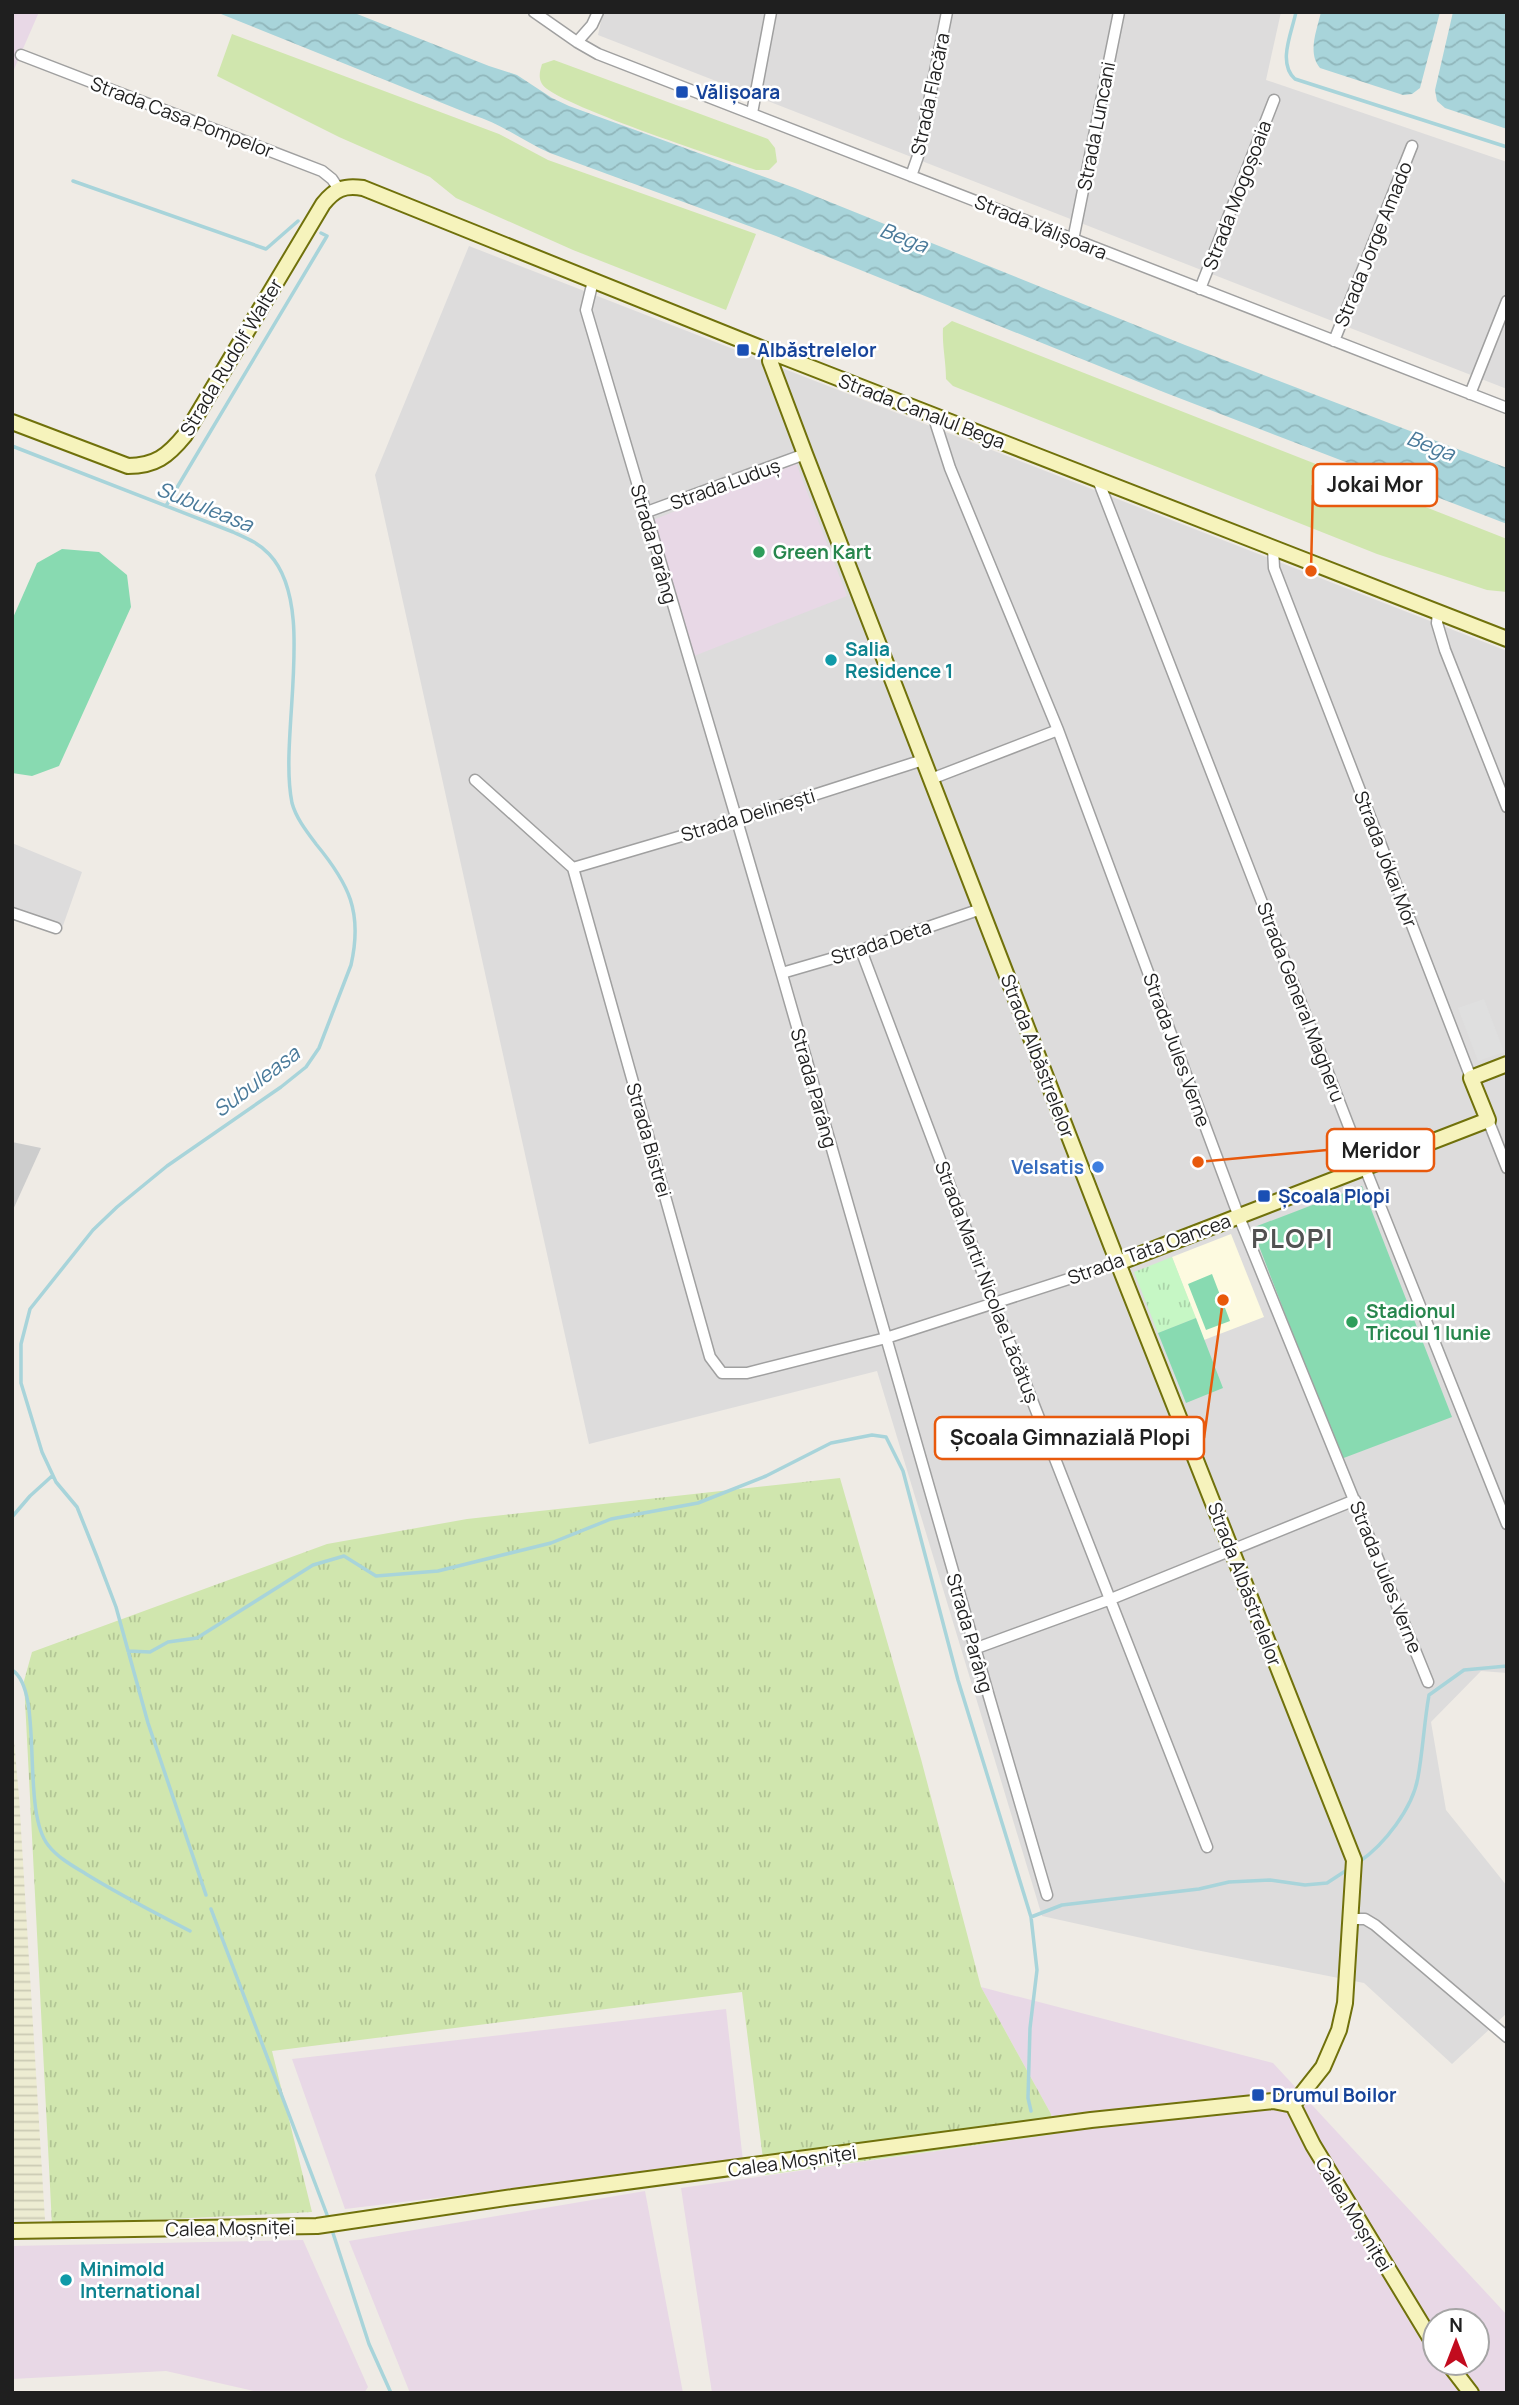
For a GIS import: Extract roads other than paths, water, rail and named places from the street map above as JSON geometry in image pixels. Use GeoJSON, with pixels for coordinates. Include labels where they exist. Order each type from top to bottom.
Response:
{"type":"FeatureCollection","features":[{"type":"Feature","properties":{"kind":"street","name":"Strada Vălișoara"},"geometry":{"type":"LineString","coordinates":[[534,12],[598,54],[1507,408]]}},
{"type":"Feature","properties":{"kind":"street"},"geometry":{"type":"LineString","coordinates":[[577,42],[592,26],[598,12]]}},
{"type":"Feature","properties":{"kind":"street"},"geometry":{"type":"LineString","coordinates":[[752,113],[771,12]]}},
{"type":"Feature","properties":{"kind":"street","name":"Strada Flacăra"},"geometry":{"type":"LineString","coordinates":[[911,176],[918,156],[947,12]]}},
{"type":"Feature","properties":{"kind":"street","name":"Strada Luncani"},"geometry":{"type":"LineString","coordinates":[[1073,240],[1119,12]]}},
{"type":"Feature","properties":{"kind":"street","name":"Strada Casa Pompelor"},"geometry":{"type":"LineString","coordinates":[[21,55],[322,171],[338,188]]}},
{"type":"Feature","properties":{"kind":"street","name":"Strada Mogoșoaia"},"geometry":{"type":"LineString","coordinates":[[1200,289],[1274,100]]}},
{"type":"Feature","properties":{"kind":"street","name":"Strada Jorge Amado"},"geometry":{"type":"LineString","coordinates":[[1334,341],[1412,146]]}},
{"type":"Feature","properties":{"kind":"street","name":"Strada Canalul Bega"},"geometry":{"type":"LineString","coordinates":[[338,188],[363,188],[771,352],[1507,639]]}},
{"type":"Feature","properties":{"kind":"street","name":"Strada Rudolf Walter"},"geometry":{"type":"LineString","coordinates":[[12,422],[128,466],[143,466],[165,458],[185,435],[323,204],[338,188]]}},
{"type":"Feature","properties":{"kind":"street","name":"Strada Parâng"},"geometry":{"type":"LineString","coordinates":[[593,281],[586,310],[782,974],[974,1649],[1047,1895]]}},
{"type":"Feature","properties":{"kind":"street"},"geometry":{"type":"LineString","coordinates":[[1470,394],[1507,301]]}},
{"type":"Feature","properties":{"kind":"street","name":"Strada Albăstrelelor"},"geometry":{"type":"LineString","coordinates":[[771,352],[770,361],[930,779],[1354,1860],[1345,2003],[1339,2030],[1323,2067],[1293,2105]]}},
{"type":"Feature","properties":{"kind":"street","name":"Strada Jules Verne"},"geometry":{"type":"LineString","coordinates":[[933,415],[950,468],[1058,730],[1238,1217],[1428,1682]]}},
{"type":"Feature","properties":{"kind":"street","name":"Strada Luduș"},"geometry":{"type":"LineString","coordinates":[[644,513],[805,454]]}},
{"type":"Feature","properties":{"kind":"street","name":"Strada General Magheru"},"geometry":{"type":"LineString","coordinates":[[1098,480],[1365,1168],[1507,1524]]}},
{"type":"Feature","properties":{"kind":"street","name":"Strada Jókai Mór"},"geometry":{"type":"LineString","coordinates":[[1273,548],[1274,568],[1279,582],[1507,1168]]}},
{"type":"Feature","properties":{"kind":"street"},"geometry":{"type":"LineString","coordinates":[[1438,612],[1437,623],[1446,650],[1507,807]]}},
{"type":"Feature","properties":{"kind":"street"},"geometry":{"type":"LineString","coordinates":[[930,779],[1058,730]]}},
{"type":"Feature","properties":{"kind":"street","name":"Strada Delinești"},"geometry":{"type":"LineString","coordinates":[[573,868],[736,820],[923,760]]}},
{"type":"Feature","properties":{"kind":"street"},"geometry":{"type":"LineString","coordinates":[[475,780],[573,868]]}},
{"type":"Feature","properties":{"kind":"street","name":"Strada Bistrei"},"geometry":{"type":"LineString","coordinates":[[573,868],[710,1357],[715,1365],[722,1373],[747,1373],[886,1338]]}},
{"type":"Feature","properties":{"kind":"street","name":"Strada Deta"},"geometry":{"type":"LineString","coordinates":[[782,974],[981,909]]}},
{"type":"Feature","properties":{"kind":"street"},"geometry":{"type":"LineString","coordinates":[[12,913],[56,928]]}},
{"type":"Feature","properties":{"kind":"street","name":"Strada Martir Nicolae Lăcătuș"},"geometry":{"type":"LineString","coordinates":[[861,950],[994,1303],[1207,1847]]}},
{"type":"Feature","properties":{"kind":"street"},"geometry":{"type":"LineString","coordinates":[[1471,1077],[1507,1064]]}},
{"type":"Feature","properties":{"kind":"street","name":"Strada Tata Oancea"},"geometry":{"type":"LineString","coordinates":[[886,1338],[1118,1263],[1488,1120]]}},
{"type":"Feature","properties":{"kind":"street"},"geometry":{"type":"LineString","coordinates":[[974,1649],[1111,1599],[1355,1500]]}},
{"type":"Feature","properties":{"kind":"street"},"geometry":{"type":"LineString","coordinates":[[1350,1919],[1365,1919],[1375,1925],[1507,2037]]}},
{"type":"Feature","properties":{"kind":"street","name":"Calea Moșniței"},"geometry":{"type":"LineString","coordinates":[[12,2231],[317,2226],[1091,2120],[1273,2101],[1293,2105],[1313,2145],[1421,2323]]}},
{"type":"Feature","properties":{"kind":"street"},"geometry":{"type":"LineString","coordinates":[[1459,2377],[1471,2393]]}},
{"type":"Feature","properties":{"kind":"water","name":"Bega"},"geometry":{"type":"Polygon","coordinates":[[[216,12],[352,12],[517,75],[569,106],[795,188],[1185,345],[1507,468],[1507,524],[1166,393],[776,236],[550,153],[492,123],[216,12]]]}},
{"type":"Feature","properties":{"kind":"water"},"geometry":{"type":"Polygon","coordinates":[[[1321,12],[1440,12],[1420,88],[1412,94],[1403,95],[1320,68],[1316,62],[1314,48],[1321,12]]]}},
{"type":"Feature","properties":{"kind":"water"},"geometry":{"type":"Polygon","coordinates":[[[1453,12],[1507,12],[1507,129],[1445,108],[1437,101],[1435,90],[1453,12]]]}},
{"type":"Feature","properties":{"kind":"waterway"},"geometry":{"type":"LineString","coordinates":[[1296,12],[1286,56],[1287,65],[1295,79],[1507,147]]}},
{"type":"Feature","properties":{"kind":"waterway"},"geometry":{"type":"LineString","coordinates":[[73,181],[266,249],[298,221]]}},
{"type":"Feature","properties":{"kind":"waterway"},"geometry":{"type":"LineString","coordinates":[[166,506],[327,236],[321,233]]}},
{"type":"Feature","properties":{"kind":"waterway","name":"Subuleasa"},"geometry":{"type":"LineString","coordinates":[[12,446],[233,532],[257,544],[269,554],[283,577],[291,605],[294,637],[289,743],[292,803],[302,825],[345,886],[354,914],[351,965],[319,1048],[306,1067],[167,1166],[93,1230],[30,1309],[21,1344],[21,1383],[42,1452],[56,1482],[77,1507],[116,1607],[148,1723],[206,1895]]}},
{"type":"Feature","properties":{"kind":"waterway"},"geometry":{"type":"LineString","coordinates":[[128,1651],[150,1652],[168,1642],[197,1638],[313,1565],[344,1556],[376,1576],[438,1571],[551,1543],[611,1519],[698,1503],[766,1476],[831,1443],[872,1435],[886,1437],[903,1471],[958,1680],[1031,1917],[1037,1970],[1030,2028],[1028,2098],[1031,2111]]}},
{"type":"Feature","properties":{"kind":"waterway"},"geometry":{"type":"LineString","coordinates":[[12,1517],[52,1476]]}},
{"type":"Feature","properties":{"kind":"waterway"},"geometry":{"type":"LineString","coordinates":[[1359,1862],[1387,1836],[1410,1801],[1418,1777],[1429,1695],[1464,1670],[1507,1666]]}},
{"type":"Feature","properties":{"kind":"waterway"},"geometry":{"type":"LineString","coordinates":[[12,1670],[22,1682],[28,1701],[35,1805],[40,1828],[48,1845],[61,1858],[86,1874],[190,1931]]}},
{"type":"Feature","properties":{"kind":"waterway"},"geometry":{"type":"LineString","coordinates":[[1031,1917],[1062,1905],[1199,1889],[1229,1882],[1270,1880],[1305,1885],[1327,1883],[1350,1868]]}},
{"type":"Feature","properties":{"kind":"waterway"},"geometry":{"type":"LineString","coordinates":[[211,1909],[329,2220]]}},
{"type":"Feature","properties":{"kind":"waterway"},"geometry":{"type":"LineString","coordinates":[[331,2227],[369,2344],[391,2393]]}},
{"type":"Feature","properties":{"kind":"place","name":"Vălișoara"},"geometry":{"type":"Point","coordinates":[682,92]}},
{"type":"Feature","properties":{"kind":"place","name":"Albăstrelelor"},"geometry":{"type":"Point","coordinates":[743,350]}},
{"type":"Feature","properties":{"kind":"place","name":"Green Kart"},"geometry":{"type":"Point","coordinates":[759,552]}},
{"type":"Feature","properties":{"kind":"place","name":"Jokai Mor"},"geometry":{"type":"Point","coordinates":[1311,571]}},
{"type":"Feature","properties":{"kind":"place","name":"Salia Residence 1"},"geometry":{"type":"Point","coordinates":[831,660]}},
{"type":"Feature","properties":{"kind":"place","name":"Meridor"},"geometry":{"type":"Point","coordinates":[1198,1162]}},
{"type":"Feature","properties":{"kind":"place","name":"Velsatis"},"geometry":{"type":"Point","coordinates":[1098,1167]}},
{"type":"Feature","properties":{"kind":"place","name":"Școala Plopi"},"geometry":{"type":"Point","coordinates":[1264,1196]}},
{"type":"Feature","properties":{"kind":"place","name":"Școala Gimnazială Plopi"},"geometry":{"type":"Point","coordinates":[1223,1300]}},
{"type":"Feature","properties":{"kind":"place","name":"Stadionul Tricoul 1 Iunie"},"geometry":{"type":"Point","coordinates":[1352,1322]}},
{"type":"Feature","properties":{"kind":"place","name":"Drumul Boilor"},"geometry":{"type":"Point","coordinates":[1258,2095]}},
{"type":"Feature","properties":{"kind":"place","name":"Minimold International"},"geometry":{"type":"Point","coordinates":[66,2280]}},
{"type":"Feature","properties":{"kind":"district","name":"PLOPI"},"geometry":{"type":"Point","coordinates":[1293,1238]}}]}
